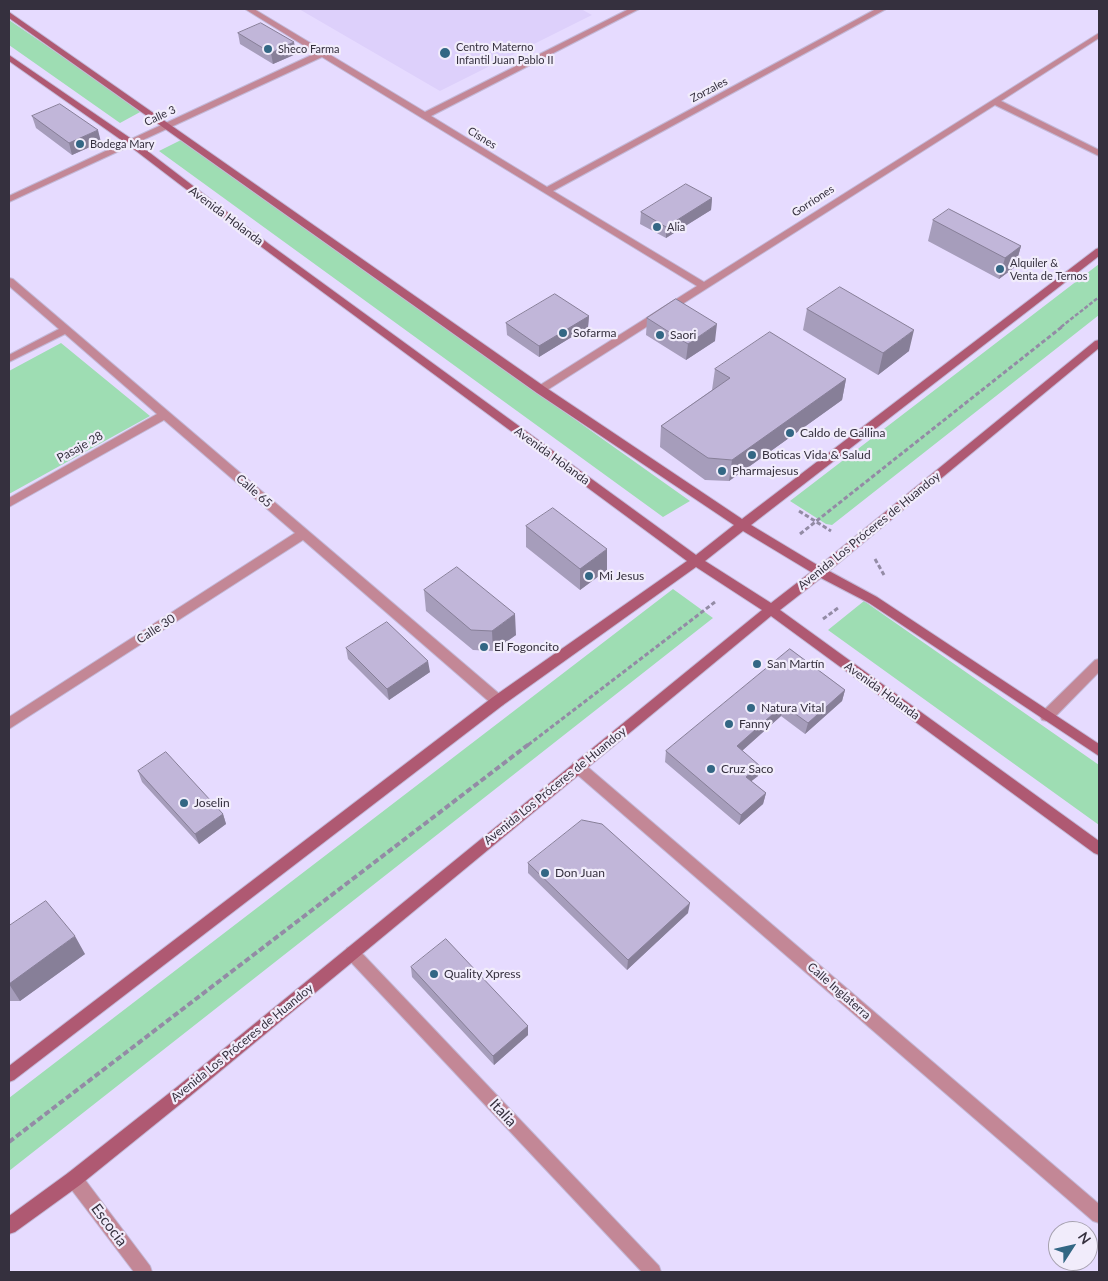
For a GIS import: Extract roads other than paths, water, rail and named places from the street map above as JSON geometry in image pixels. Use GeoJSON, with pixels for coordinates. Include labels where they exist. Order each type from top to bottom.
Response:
{"type":"FeatureCollection","features":[{"type":"Feature","properties":{"kind":"street","name":"Cisnes"},"geometry":{"type":"LineString","coordinates":[[252,9],[320,54],[703,286]]}},
{"type":"Feature","properties":{"kind":"street"},"geometry":{"type":"LineString","coordinates":[[424,116],[635,9]]}},
{"type":"Feature","properties":{"kind":"street","name":"Zorzales"},"geometry":{"type":"LineString","coordinates":[[546,191],[882,9]]}},
{"type":"Feature","properties":{"kind":"street"},"geometry":{"type":"LineString","coordinates":[[9,14],[541,390],[742,524],[820,572],[873,600],[1099,751]]}},
{"type":"Feature","properties":{"kind":"street","name":"Gorriones"},"geometry":{"type":"LineString","coordinates":[[541,390],[1099,35]]}},
{"type":"Feature","properties":{"kind":"street","name":"Calle 3"},"geometry":{"type":"LineString","coordinates":[[9,199],[320,54]]}},
{"type":"Feature","properties":{"kind":"street","name":"Avenida Holanda"},"geometry":{"type":"LineString","coordinates":[[9,57],[130,142],[266,246],[696,561],[770,609],[1099,849]]}},
{"type":"Feature","properties":{"kind":"street"},"geometry":{"type":"LineString","coordinates":[[994,101],[1099,153]]}},
{"type":"Feature","properties":{"kind":"street"},"geometry":{"type":"LineString","coordinates":[[9,1075],[498,701],[696,561],[1099,251]]}},
{"type":"Feature","properties":{"kind":"street","name":"Calle 65"},"geometry":{"type":"LineString","coordinates":[[9,281],[498,701]]}},
{"type":"Feature","properties":{"kind":"street"},"geometry":{"type":"LineString","coordinates":[[9,359],[65,330]]}},
{"type":"Feature","properties":{"kind":"street","name":"Avenida Los Próceres de Huandoy"},"geometry":{"type":"LineString","coordinates":[[9,1226],[74,1179],[770,609],[820,572],[1099,343]]}},
{"type":"Feature","properties":{"kind":"street","name":"Pasaje 28"},"geometry":{"type":"LineString","coordinates":[[9,503],[165,415]]}},
{"type":"Feature","properties":{"kind":"street","name":"Calle 30"},"geometry":{"type":"LineString","coordinates":[[9,724],[303,534]]}},
{"type":"Feature","properties":{"kind":"street"},"geometry":{"type":"LineString","coordinates":[[1047,716],[1099,664]]}},
{"type":"Feature","properties":{"kind":"street","name":"Calle Inglaterra"},"geometry":{"type":"LineString","coordinates":[[578,767],[1099,1215]]}},
{"type":"Feature","properties":{"kind":"street","name":"Italia"},"geometry":{"type":"LineString","coordinates":[[352,953],[654,1272]]}},
{"type":"Feature","properties":{"kind":"street","name":"Escocia"},"geometry":{"type":"LineString","coordinates":[[74,1179],[144,1272]]}},
{"type":"Feature","properties":{"kind":"place","name":"Sheco Farma"},"geometry":{"type":"Point","coordinates":[268,49]}},
{"type":"Feature","properties":{"kind":"place","name":"Centro Materno Infantil Juan Pablo II"},"geometry":{"type":"Point","coordinates":[445,53]}},
{"type":"Feature","properties":{"kind":"place","name":"Bodega Mary"},"geometry":{"type":"Point","coordinates":[80,144]}},
{"type":"Feature","properties":{"kind":"place","name":"Alia"},"geometry":{"type":"Point","coordinates":[657,227]}},
{"type":"Feature","properties":{"kind":"place","name":"Alquiler & Venta de Ternos"},"geometry":{"type":"Point","coordinates":[1000,269]}},
{"type":"Feature","properties":{"kind":"place","name":"Sofarma"},"geometry":{"type":"Point","coordinates":[563,333]}},
{"type":"Feature","properties":{"kind":"place","name":"Saori"},"geometry":{"type":"Point","coordinates":[660,335]}},
{"type":"Feature","properties":{"kind":"place","name":"Caldo de Gallina"},"geometry":{"type":"Point","coordinates":[790,433]}},
{"type":"Feature","properties":{"kind":"place","name":"Boticas Vida & Salud"},"geometry":{"type":"Point","coordinates":[752,455]}},
{"type":"Feature","properties":{"kind":"place","name":"Pharmajesus"},"geometry":{"type":"Point","coordinates":[722,471]}},
{"type":"Feature","properties":{"kind":"place","name":"Mi Jesus"},"geometry":{"type":"Point","coordinates":[589,576]}},
{"type":"Feature","properties":{"kind":"place","name":"El Fogoncito"},"geometry":{"type":"Point","coordinates":[484,647]}},
{"type":"Feature","properties":{"kind":"place","name":"San Martín"},"geometry":{"type":"Point","coordinates":[757,664]}},
{"type":"Feature","properties":{"kind":"place","name":"Natura Vital"},"geometry":{"type":"Point","coordinates":[751,708]}},
{"type":"Feature","properties":{"kind":"place","name":"Fanny"},"geometry":{"type":"Point","coordinates":[729,724]}},
{"type":"Feature","properties":{"kind":"place","name":"Cruz Saco"},"geometry":{"type":"Point","coordinates":[711,769]}},
{"type":"Feature","properties":{"kind":"place","name":"Joselin"},"geometry":{"type":"Point","coordinates":[184,803]}},
{"type":"Feature","properties":{"kind":"place","name":"Don Juan"},"geometry":{"type":"Point","coordinates":[545,873]}},
{"type":"Feature","properties":{"kind":"place","name":"Quality Xpress"},"geometry":{"type":"Point","coordinates":[434,974]}}]}
